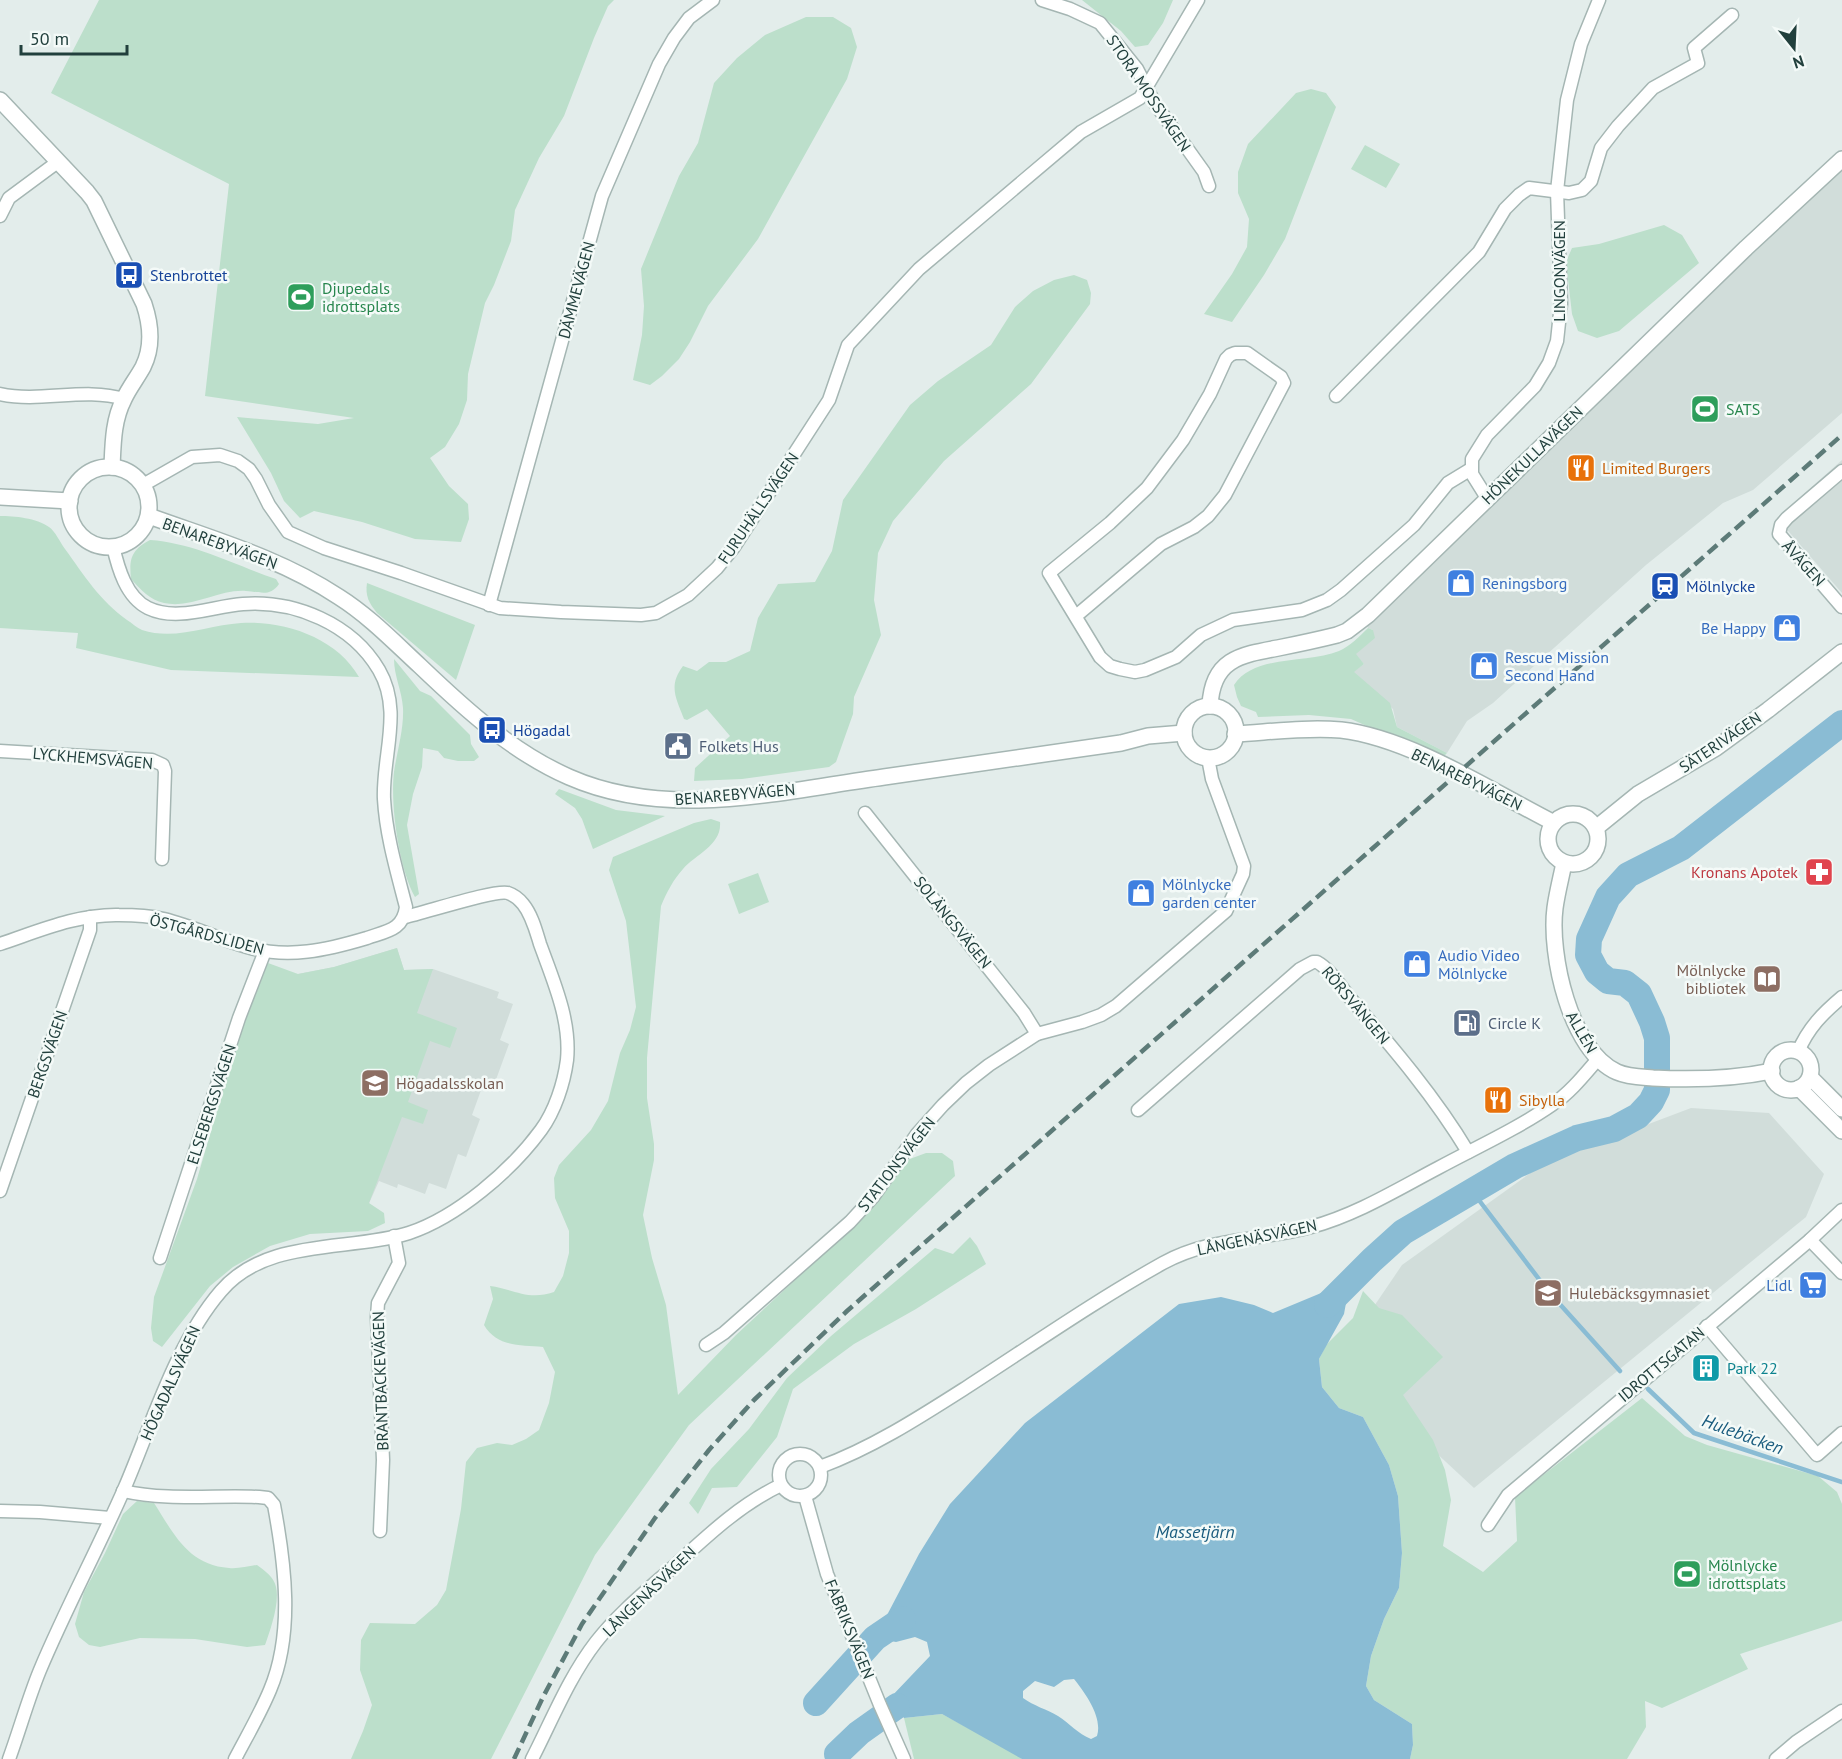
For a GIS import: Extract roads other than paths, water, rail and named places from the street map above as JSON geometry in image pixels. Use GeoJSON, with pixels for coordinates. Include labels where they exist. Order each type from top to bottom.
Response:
{"type":"FeatureCollection","features":[{"type":"Feature","properties":{"kind":"street","name":"DÄMMEVÄGEN"},"geometry":{"type":"LineString","coordinates":[[489,605],[602,196],[659,64],[689,18],[713,0]]}},
{"type":"Feature","properties":{"kind":"street","name":"STORA MOSSVÄGEN"},"geometry":{"type":"LineString","coordinates":[[1042,0],[1100,22],[1126,55],[1148,88],[1154,102],[1204,172],[1209,186]]}},
{"type":"Feature","properties":{"kind":"street","name":"FURUHÄLLSVÄGEN"},"geometry":{"type":"LineString","coordinates":[[143,485],[192,457],[220,455],[238,461],[249,469],[269,505],[288,532],[324,548],[500,608],[641,615],[656,613],[688,595],[717,568],[782,474],[829,400],[848,345],[919,269],[1081,132],[1140,98],[1148,88],[1197,0]]}},
{"type":"Feature","properties":{"kind":"street","name":"LINGONVÄGEN"},"geometry":{"type":"LineString","coordinates":[[1471,469],[1472,459],[1487,435],[1534,386],[1549,363],[1557,341],[1562,304],[1557,191],[1567,100],[1581,44],[1599,0]]}},
{"type":"Feature","properties":{"kind":"street"},"geometry":{"type":"LineString","coordinates":[[1336,396],[1479,252],[1505,209],[1519,195],[1528,188],[1569,193],[1582,190],[1591,181],[1601,148],[1618,126],[1653,88],[1698,63],[1694,48],[1732,15]]}},
{"type":"Feature","properties":{"kind":"street"},"geometry":{"type":"LineString","coordinates":[[0,100],[94,201],[144,304],[148,317],[149,350],[143,367],[124,399],[114,427],[112,467]]}},
{"type":"Feature","properties":{"kind":"street","name":"HÖNEKULLAVÄGEN"},"geometry":{"type":"LineString","coordinates":[[1210,706],[1214,682],[1227,664],[1236,658],[1252,652],[1303,643],[1347,631],[1370,614],[1746,248],[1842,159]]}},
{"type":"Feature","properties":{"kind":"street"},"geometry":{"type":"LineString","coordinates":[[0,216],[9,198],[59,161]]}},
{"type":"Feature","properties":{"kind":"street"},"geometry":{"type":"LineString","coordinates":[[1076,616],[1161,544],[1194,527],[1208,516],[1225,495],[1284,384],[1281,377],[1247,352],[1235,352],[1226,359],[1210,394],[1183,440],[1147,488],[1110,523],[1049,573],[1092,646],[1110,666],[1135,672],[1157,667],[1176,657],[1201,635],[1233,620],[1302,610],[1327,600],[1414,525],[1448,483],[1471,469],[1475,480],[1487,498]]}},
{"type":"Feature","properties":{"kind":"street"},"geometry":{"type":"LineString","coordinates":[[0,394],[30,398],[111,395],[124,399]]}},
{"type":"Feature","properties":{"kind":"street"},"geometry":{"type":"LineString","coordinates":[[112,467],[133,474],[143,485],[149,501],[148,516],[144,526],[128,542],[113,546],[97,545],[83,537],[73,524],[70,516],[70,501],[75,487],[84,476],[98,469],[112,467]]}},
{"type":"Feature","properties":{"kind":"street","name":"ÅVÄGEN"},"geometry":{"type":"LineString","coordinates":[[1842,471],[1787,518],[1781,525],[1779,534],[1842,607]]}},
{"type":"Feature","properties":{"kind":"street"},"geometry":{"type":"LineString","coordinates":[[0,497],[70,501]]}},
{"type":"Feature","properties":{"kind":"street","name":"BENAREBYVÄGEN"},"geometry":{"type":"LineString","coordinates":[[148,516],[246,549],[321,586],[341,598],[381,630],[461,704],[514,746],[570,777],[620,794],[670,801],[738,797],[1121,743],[1148,736],[1184,733]]}},
{"type":"Feature","properties":{"kind":"street"},"geometry":{"type":"LineString","coordinates":[[113,546],[125,583],[137,599],[148,608],[164,612],[185,613],[243,604],[271,604],[298,609],[337,628],[356,642],[368,655],[379,671],[388,691],[392,716],[384,802],[406,907],[405,917]]}},
{"type":"Feature","properties":{"kind":"street","name":"SÄTERIVÄGEN"},"geometry":{"type":"LineString","coordinates":[[1596,828],[1638,794],[1716,748],[1842,652]]}},
{"type":"Feature","properties":{"kind":"street"},"geometry":{"type":"LineString","coordinates":[[1210,706],[1228,715],[1234,723],[1235,734],[1233,743],[1227,752],[1218,757],[1208,758],[1199,756],[1191,750],[1184,733],[1191,714],[1200,708],[1210,706]]}},
{"type":"Feature","properties":{"kind":"street","name":"BENAREBYVÄGEN"},"geometry":{"type":"LineString","coordinates":[[1235,734],[1309,729],[1342,730],[1376,739],[1415,751],[1554,823]]}},
{"type":"Feature","properties":{"kind":"street","name":"LYCKHEMSVÄGEN"},"geometry":{"type":"LineString","coordinates":[[0,751],[152,760],[161,764],[165,771],[162,859]]}},
{"type":"Feature","properties":{"kind":"street","name":"STATIONSVÄGEN"},"geometry":{"type":"LineString","coordinates":[[706,1345],[724,1333],[850,1222],[873,1197],[917,1134],[948,1100],[989,1065],[1037,1034],[1101,1016],[1226,911],[1244,874],[1244,866],[1212,779],[1208,758]]}},
{"type":"Feature","properties":{"kind":"street","name":"SOLÄNGSVÄGEN"},"geometry":{"type":"LineString","coordinates":[[865,813],[1024,1013],[1037,1034]]}},
{"type":"Feature","properties":{"kind":"street"},"geometry":{"type":"LineString","coordinates":[[1578,815],[1585,817],[1596,828],[1597,847],[1592,856],[1584,862],[1574,865],[1564,863],[1557,859],[1548,846],[1550,830],[1561,817],[1578,815]]}},
{"type":"Feature","properties":{"kind":"street","name":"ALLÉN"},"geometry":{"type":"LineString","coordinates":[[1564,863],[1555,910],[1556,955],[1565,999],[1572,1017],[1581,1035],[1598,1059],[1616,1072],[1640,1077],[1683,1080],[1772,1071]]}},
{"type":"Feature","properties":{"kind":"street","name":"HÖGADALSVÄGEN"},"geometry":{"type":"LineString","coordinates":[[9,1759],[39,1673],[123,1491],[182,1351],[197,1323],[223,1288],[255,1266],[299,1250],[367,1242],[408,1233],[440,1221],[468,1203],[518,1157],[543,1128],[554,1107],[567,1059],[566,1035],[555,986],[530,915],[522,902],[504,892],[491,893],[427,913],[405,917]]}},
{"type":"Feature","properties":{"kind":"street","name":"ÖSTGÅRDSLIDEN"},"geometry":{"type":"LineString","coordinates":[[0,944],[68,921],[118,915],[164,919],[248,948],[291,953],[327,950],[394,928],[405,917]]}},
{"type":"Feature","properties":{"kind":"street","name":"BERGSVÄGEN"},"geometry":{"type":"LineString","coordinates":[[0,1191],[90,930],[90,917]]}},
{"type":"Feature","properties":{"kind":"street","name":"ELSEBERGSVÄGEN"},"geometry":{"type":"LineString","coordinates":[[160,1258],[239,1018],[265,951]]}},
{"type":"Feature","properties":{"kind":"street","name":"RÖRSVÄNGEN"},"geometry":{"type":"LineString","coordinates":[[1138,1110],[1300,969],[1317,962],[1348,995],[1412,1072],[1447,1118],[1468,1152]]}},
{"type":"Feature","properties":{"kind":"street"},"geometry":{"type":"LineString","coordinates":[[1798,1052],[1811,1026],[1823,1012],[1842,997]]}},
{"type":"Feature","properties":{"kind":"street"},"geometry":{"type":"LineString","coordinates":[[1787,1051],[1798,1052],[1809,1062],[1811,1070],[1805,1083],[1788,1089],[1781,1087],[1772,1071],[1775,1060],[1787,1051]]}},
{"type":"Feature","properties":{"kind":"street","name":"LÅNGENÄSVÄGEN"},"geometry":{"type":"LineString","coordinates":[[820,1467],[855,1453],[933,1409],[1163,1263],[1182,1254],[1224,1241],[1279,1234],[1332,1221],[1468,1152],[1556,1103],[1598,1059]]}},
{"type":"Feature","properties":{"kind":"street"},"geometry":{"type":"LineString","coordinates":[[1805,1083],[1842,1109]]}},
{"type":"Feature","properties":{"kind":"street"},"geometry":{"type":"LineString","coordinates":[[1805,1083],[1842,1131]]}},
{"type":"Feature","properties":{"kind":"street","name":"IDROTTSGATAN"},"geometry":{"type":"LineString","coordinates":[[1488,1525],[1503,1499],[1810,1240],[1842,1210]]}},
{"type":"Feature","properties":{"kind":"street","name":"BRANTBACKEVÄGEN"},"geometry":{"type":"LineString","coordinates":[[380,1531],[383,1460],[377,1317],[378,1303],[399,1263],[394,1236]]}},
{"type":"Feature","properties":{"kind":"street"},"geometry":{"type":"LineString","coordinates":[[1810,1240],[1842,1273]]}},
{"type":"Feature","properties":{"kind":"street"},"geometry":{"type":"LineString","coordinates":[[1707,1326],[1817,1455],[1842,1433]]}},
{"type":"Feature","properties":{"kind":"street"},"geometry":{"type":"LineString","coordinates":[[802,1453],[808,1455],[820,1467],[821,1477],[818,1486],[806,1496],[793,1495],[781,1485],[778,1474],[780,1468],[791,1455],[802,1453]]}},
{"type":"Feature","properties":{"kind":"street","name":"LÅNGENÄSVÄGEN"},"geometry":{"type":"LineString","coordinates":[[532,1759],[565,1692],[595,1643],[620,1615],[700,1542],[753,1498],[781,1485]]}},
{"type":"Feature","properties":{"kind":"street"},"geometry":{"type":"LineString","coordinates":[[123,1491],[180,1498],[259,1497],[268,1498],[274,1505],[284,1567],[285,1623],[280,1659],[271,1688],[235,1759]]}},
{"type":"Feature","properties":{"kind":"street","name":"FABRIKSVÄGEN"},"geometry":{"type":"LineString","coordinates":[[806,1496],[819,1549],[853,1639],[904,1759]]}},
{"type":"Feature","properties":{"kind":"street"},"geometry":{"type":"LineString","coordinates":[[0,1511],[110,1518]]}},
{"type":"Feature","properties":{"kind":"street"},"geometry":{"type":"LineString","coordinates":[[1776,1759],[1796,1742],[1842,1711]]}},
{"type":"Feature","properties":{"kind":"water","name":"Massetjärn"},"geometry":{"type":"Polygon","coordinates":[[[1350,1281],[1344,1314],[1319,1359],[1322,1387],[1339,1408],[1363,1417],[1389,1465],[1398,1496],[1402,1553],[1399,1588],[1384,1619],[1371,1656],[1366,1686],[1374,1700],[1412,1724],[1413,1745],[1410,1759],[1022,1759],[942,1714],[904,1718],[890,1698],[930,1656],[927,1642],[915,1637],[896,1642],[875,1638],[919,1554],[950,1504],[1025,1423],[1179,1304],[1221,1297],[1254,1305],[1273,1313],[1350,1281]],[[1074,1679],[1064,1680],[1054,1687],[1035,1681],[1023,1691],[1023,1698],[1058,1716],[1091,1739],[1097,1736],[1095,1713],[1088,1698],[1074,1679]]]}},
{"type":"Feature","properties":{"kind":"waterway"},"geometry":{"type":"LineString","coordinates":[[1327,1305],[1403,1232],[1515,1166],[1577,1138],[1614,1129],[1638,1116],[1651,1102],[1657,1090],[1657,1038],[1652,1022],[1639,994],[1625,983],[1608,981],[1597,972],[1588,955],[1589,939],[1608,897],[1628,875],[1681,848],[1842,723]]}},
{"type":"Feature","properties":{"kind":"waterway","name":"Hulebäcken"},"geometry":{"type":"LineString","coordinates":[[1472,1191],[1548,1291],[1620,1371]]}},
{"type":"Feature","properties":{"kind":"waterway","name":"Hulebäcken"},"geometry":{"type":"LineString","coordinates":[[1648,1389],[1694,1433],[1842,1482]]}},
{"type":"Feature","properties":{"kind":"waterway"},"geometry":{"type":"LineString","coordinates":[[816,1703],[875,1638],[903,1619]]}},
{"type":"Feature","properties":{"kind":"waterway"},"geometry":{"type":"LineString","coordinates":[[837,1754],[859,1733],[897,1706]]}},
{"type":"Feature","properties":{"kind":"railway"},"geometry":{"type":"LineString","coordinates":[[514,1759],[543,1697],[582,1624],[655,1518],[709,1450],[754,1400],[847,1311],[1842,435]]}},
{"type":"Feature","properties":{"kind":"place","name":"Stenbrottet"},"geometry":{"type":"Point","coordinates":[129,275]}},
{"type":"Feature","properties":{"kind":"place","name":"Djupedals idrottsplats"},"geometry":{"type":"Point","coordinates":[301,297]}},
{"type":"Feature","properties":{"kind":"place","name":"SATS"},"geometry":{"type":"Point","coordinates":[1705,409]}},
{"type":"Feature","properties":{"kind":"place","name":"Limited Burgers"},"geometry":{"type":"Point","coordinates":[1581,468]}},
{"type":"Feature","properties":{"kind":"place","name":"Reningsborg"},"geometry":{"type":"Point","coordinates":[1461,583]}},
{"type":"Feature","properties":{"kind":"place","name":"Mölnlycke"},"geometry":{"type":"Point","coordinates":[1665,586]}},
{"type":"Feature","properties":{"kind":"place","name":"Be Happy"},"geometry":{"type":"Point","coordinates":[1787,628]}},
{"type":"Feature","properties":{"kind":"place","name":"Rescue Mission Second Hand"},"geometry":{"type":"Point","coordinates":[1484,666]}},
{"type":"Feature","properties":{"kind":"place","name":"Högadal"},"geometry":{"type":"Point","coordinates":[492,730]}},
{"type":"Feature","properties":{"kind":"place","name":"Folkets Hus"},"geometry":{"type":"Point","coordinates":[678,746]}},
{"type":"Feature","properties":{"kind":"place","name":"Kronans Apotek"},"geometry":{"type":"Point","coordinates":[1819,872]}},
{"type":"Feature","properties":{"kind":"place","name":"Mölnlycke garden center"},"geometry":{"type":"Point","coordinates":[1141,893]}},
{"type":"Feature","properties":{"kind":"place","name":"Audio Video Mölnlycke"},"geometry":{"type":"Point","coordinates":[1417,964]}},
{"type":"Feature","properties":{"kind":"place","name":"Mölnlycke bibliotek"},"geometry":{"type":"Point","coordinates":[1767,979]}},
{"type":"Feature","properties":{"kind":"place","name":"Circle K"},"geometry":{"type":"Point","coordinates":[1467,1023]}},
{"type":"Feature","properties":{"kind":"place","name":"Högadalsskolan"},"geometry":{"type":"Point","coordinates":[375,1083]}},
{"type":"Feature","properties":{"kind":"place","name":"Sibylla"},"geometry":{"type":"Point","coordinates":[1498,1100]}},
{"type":"Feature","properties":{"kind":"place","name":"Lidl"},"geometry":{"type":"Point","coordinates":[1813,1285]}},
{"type":"Feature","properties":{"kind":"place","name":"Hulebäcksgymnasiet"},"geometry":{"type":"Point","coordinates":[1548,1293]}},
{"type":"Feature","properties":{"kind":"place","name":"Park 22"},"geometry":{"type":"Point","coordinates":[1706,1368]}},
{"type":"Feature","properties":{"kind":"place","name":"Mölnlycke idrottsplats"},"geometry":{"type":"Point","coordinates":[1687,1574]}}]}
